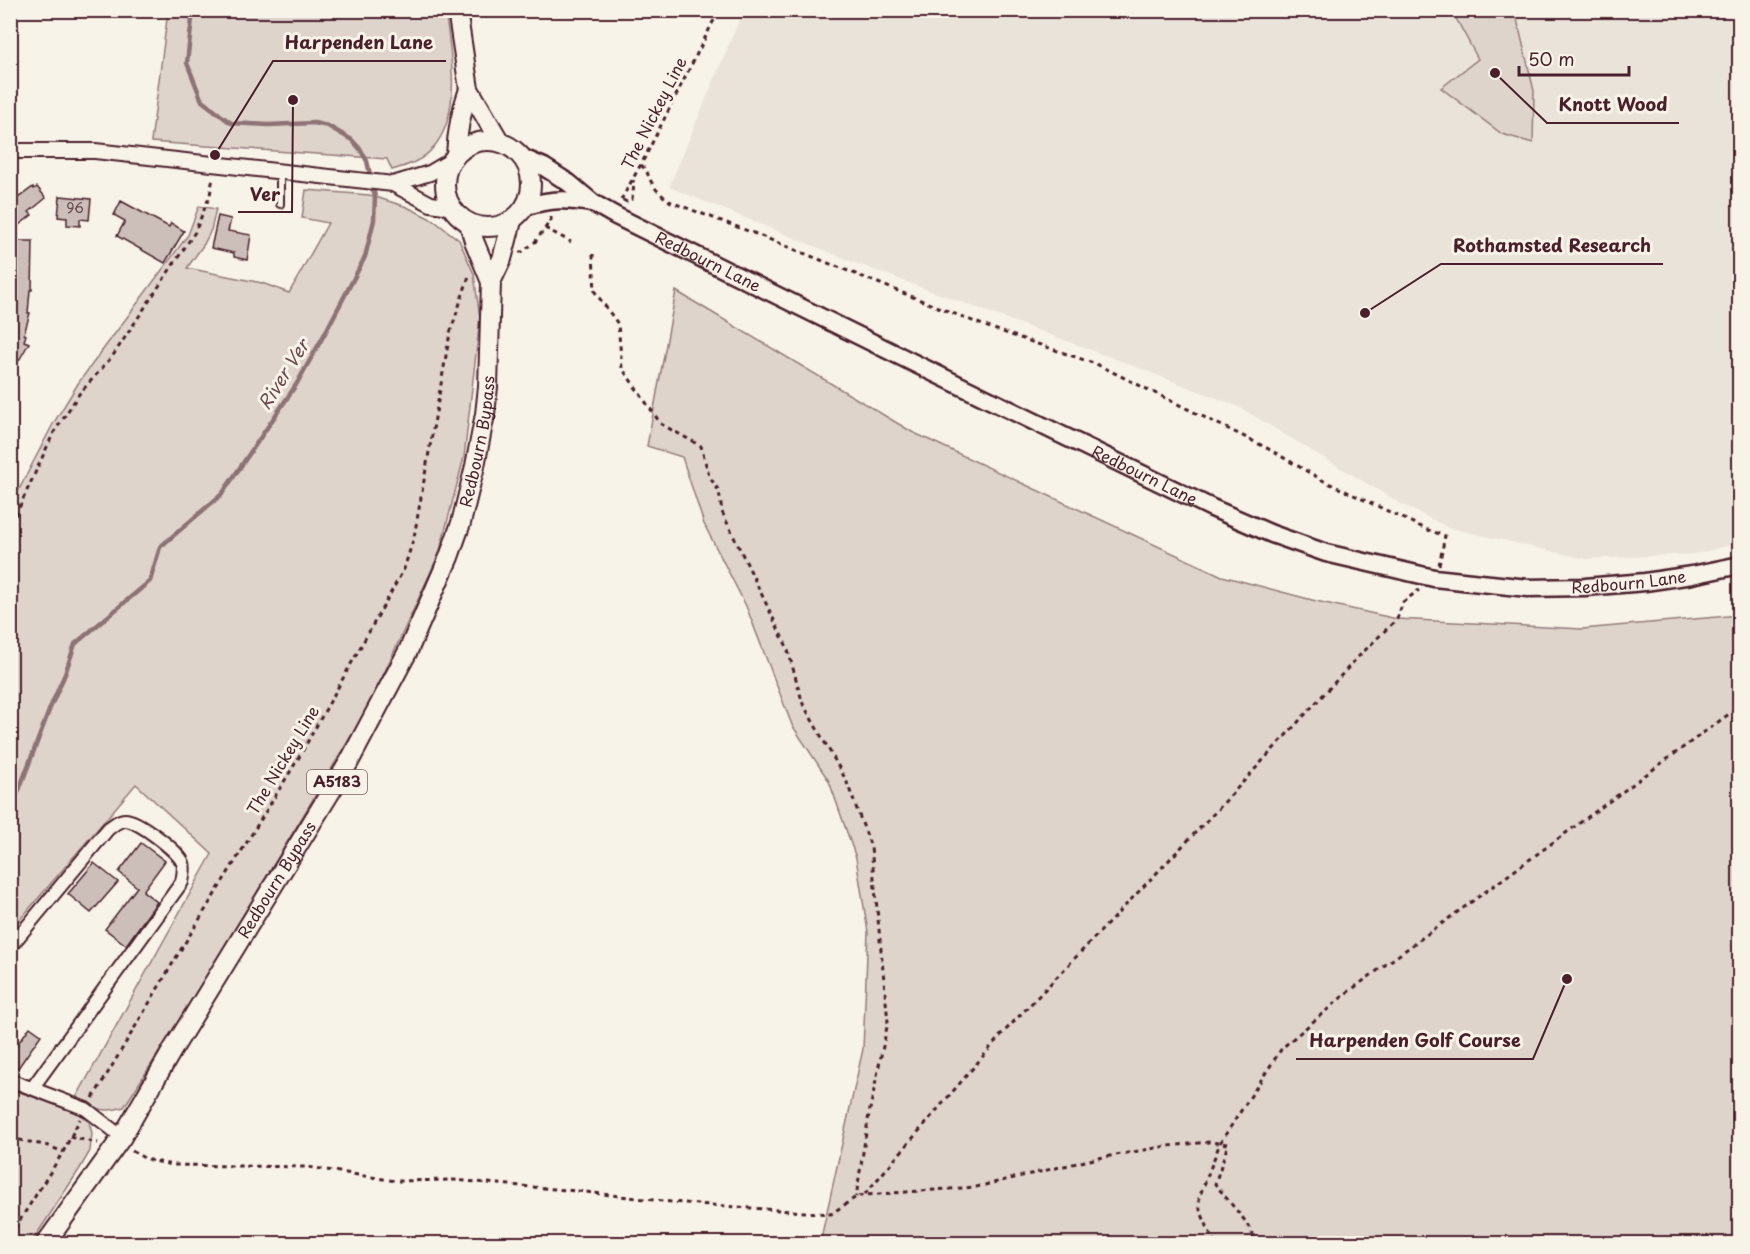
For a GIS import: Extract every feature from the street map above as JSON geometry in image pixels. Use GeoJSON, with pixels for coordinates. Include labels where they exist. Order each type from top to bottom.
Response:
{"type":"FeatureCollection","features":[{"type":"Feature","properties":{"kind":"main road"},"geometry":{"type":"LineString","coordinates":[[457,10],[469,89],[500,142]]}},
{"type":"Feature","properties":{"kind":"main road"},"geometry":{"type":"LineString","coordinates":[[454,158],[462,106],[469,89]]}},
{"type":"Feature","properties":{"kind":"main road"},"geometry":{"type":"LineString","coordinates":[[480,141],[500,142],[509,146],[523,158],[528,168],[531,179],[530,197],[526,206],[512,220],[491,228],[480,227],[458,216],[451,207],[444,188],[445,175],[454,158],[467,146],[480,141]]}},
{"type":"Feature","properties":{"kind":"main road","name":"Redbourn Lane"},"geometry":{"type":"LineString","coordinates":[[523,158],[549,170],[593,203]]}},
{"type":"Feature","properties":{"kind":"main road","name":"Redbourn Lane"},"geometry":{"type":"LineString","coordinates":[[526,206],[562,199],[593,203],[924,369],[1212,508],[1272,534],[1326,553],[1435,578],[1528,588],[1585,587],[1645,582],[1740,565]]}},
{"type":"Feature","properties":{"kind":"main road","name":"Redbourn Bypass"},"geometry":{"type":"LineString","coordinates":[[45,1244],[119,1141],[349,762],[389,688],[431,600],[461,523],[476,466],[488,387],[491,282],[502,259],[512,220]]}},
{"type":"Feature","properties":{"kind":"main road","name":"Redbourn Bypass"},"geometry":{"type":"LineString","coordinates":[[469,223],[474,242],[491,282]]}},
{"type":"Feature","properties":{"kind":"street"},"geometry":{"type":"LineString","coordinates":[[10,151],[95,151],[354,179],[393,184],[431,204],[451,207]]}},
{"type":"Feature","properties":{"kind":"street"},"geometry":{"type":"LineString","coordinates":[[393,184],[430,173],[454,158]]}},
{"type":"Feature","properties":{"kind":"street"},"geometry":{"type":"LineString","coordinates":[[10,947],[108,828],[117,822],[133,821],[144,827],[179,856],[183,864],[182,882],[33,1088]]}},
{"type":"Feature","properties":{"kind":"street"},"geometry":{"type":"LineString","coordinates":[[10,1080],[86,1109],[119,1141]]}},
{"type":"Feature","properties":{"kind":"lane"},"geometry":{"type":"LineString","coordinates":[[279,204],[280,171]]}},
{"type":"Feature","properties":{"kind":"path","name":"The Nickey Line"},"geometry":{"type":"LineString","coordinates":[[616,213],[624,192],[641,165],[718,10]]}},
{"type":"Feature","properties":{"kind":"path"},"geometry":{"type":"LineString","coordinates":[[10,522],[13,521],[53,434],[79,394],[112,357],[195,232],[210,195],[216,164]]}},
{"type":"Feature","properties":{"kind":"path"},"geometry":{"type":"LineString","coordinates":[[641,165],[648,171],[652,183],[660,194],[671,202],[985,326],[1096,364],[1265,447],[1324,481],[1445,536],[1435,578],[1403,602],[1397,619],[1358,657],[1220,807],[1002,1034],[865,1195]]}},
{"type":"Feature","properties":{"kind":"path","name":"The Nickey Line"},"geometry":{"type":"LineString","coordinates":[[616,213],[632,199],[634,185],[632,181]]}},
{"type":"Feature","properties":{"kind":"path"},"geometry":{"type":"LineString","coordinates":[[545,228],[571,242]]}},
{"type":"Feature","properties":{"kind":"path"},"geometry":{"type":"LineString","coordinates":[[593,254],[595,292],[618,324],[622,368],[661,424],[701,446],[709,476],[719,491],[722,512],[787,646],[803,704],[846,780],[871,848],[888,1022],[869,1114],[856,1197]]}},
{"type":"Feature","properties":{"kind":"path","name":"The Nickey Line"},"geometry":{"type":"LineString","coordinates":[[10,1236],[63,1152],[180,951],[298,759],[404,569],[414,537],[450,333],[470,276],[471,266]]}},
{"type":"Feature","properties":{"kind":"path"},"geometry":{"type":"LineString","coordinates":[[1215,1244],[1200,1210],[1199,1198],[1220,1143],[1282,1048],[1348,992],[1740,706]]}},
{"type":"Feature","properties":{"kind":"path"},"geometry":{"type":"LineString","coordinates":[[70,1137],[119,1141]]}},
{"type":"Feature","properties":{"kind":"path"},"geometry":{"type":"LineString","coordinates":[[10,1138],[49,1146],[63,1152]]}},
{"type":"Feature","properties":{"kind":"path"},"geometry":{"type":"LineString","coordinates":[[146,1158],[172,1165],[308,1167],[396,1180],[454,1180],[671,1202],[831,1214],[856,1197],[865,1195],[976,1187],[1098,1158],[1168,1146],[1209,1142],[1228,1144],[1215,1184],[1246,1222],[1258,1244]]}},
{"type":"Feature","properties":{"kind":"shaded area"},"geometry":{"type":"Polygon","coordinates":[[[168,11],[445,11],[452,64],[452,83],[448,119],[442,135],[424,157],[392,170],[387,159],[151,142],[168,11]]]}},
{"type":"Feature","properties":{"kind":"shaded area"},"geometry":{"type":"Polygon","coordinates":[[[743,11],[1739,11],[1739,543],[1695,554],[1586,559],[1449,528],[1403,505],[1237,406],[853,262],[669,187],[743,11]]]}},
{"type":"Feature","properties":{"kind":"shaded area"},"geometry":{"type":"Polygon","coordinates":[[[1452,11],[1515,11],[1534,91],[1533,143],[1502,134],[1441,88],[1478,59],[1452,11]]]}},
{"type":"Feature","properties":{"kind":"shaded area"},"geometry":{"type":"Polygon","coordinates":[[[306,190],[369,195],[407,207],[433,220],[459,240],[474,274],[480,319],[464,457],[439,554],[368,708],[186,1010],[124,1107],[110,1110],[99,1109],[76,1098],[212,854],[136,784],[11,930],[11,505],[53,424],[79,382],[188,235],[199,206],[216,209],[211,230],[187,268],[262,283],[289,293],[328,223],[302,218],[306,190]]]}},
{"type":"Feature","properties":{"kind":"shaded area"},"geometry":{"type":"Polygon","coordinates":[[[676,291],[912,432],[1222,576],[1316,601],[1397,619],[1582,629],[1739,615],[1739,1243],[820,1243],[863,1049],[868,932],[856,858],[829,781],[792,725],[746,606],[704,524],[682,457],[647,446],[676,291]]]}},
{"type":"Feature","properties":{"kind":"shaded area"},"geometry":{"type":"Polygon","coordinates":[[[11,1089],[78,1113],[89,1122],[92,1133],[90,1151],[31,1243],[11,1243],[11,1089]]]}},
{"type":"Feature","properties":{"kind":"building"},"geometry":{"type":"Polygon","coordinates":[[[33,187],[34,189],[37,187],[46,198],[29,212],[32,215],[10,232],[10,204],[33,187]]]}},
{"type":"Feature","properties":{"kind":"building"},"geometry":{"type":"Polygon","coordinates":[[[60,196],[91,199],[89,220],[80,219],[80,226],[67,225],[67,218],[58,217],[60,196]]]}},
{"type":"Feature","properties":{"kind":"building"},"geometry":{"type":"Polygon","coordinates":[[[121,201],[169,227],[171,223],[184,231],[165,263],[117,236],[125,221],[114,215],[121,201]]]}},
{"type":"Feature","properties":{"kind":"building"},"geometry":{"type":"Polygon","coordinates":[[[218,216],[231,219],[228,231],[251,235],[247,260],[234,257],[234,253],[211,248],[218,216]]]}},
{"type":"Feature","properties":{"kind":"building"},"geometry":{"type":"Polygon","coordinates":[[[10,241],[33,241],[32,290],[30,290],[28,313],[30,313],[24,334],[26,335],[24,341],[29,343],[10,376],[10,241]]]}},
{"type":"Feature","properties":{"kind":"building"},"geometry":{"type":"Polygon","coordinates":[[[141,843],[165,861],[143,891],[157,902],[126,945],[105,929],[137,887],[119,872],[141,843]]]}},
{"type":"Feature","properties":{"kind":"building"},"geometry":{"type":"Polygon","coordinates":[[[94,863],[118,882],[91,913],[68,894],[94,863]]]}},
{"type":"Feature","properties":{"kind":"building"},"geometry":{"type":"Polygon","coordinates":[[[30,1027],[41,1035],[18,1068],[10,1063],[10,1043],[16,1046],[30,1027]]]}},
{"type":"Feature","properties":{"kind":"waterway","name":"River Ver"},"geometry":{"type":"LineString","coordinates":[[10,805],[16,798],[75,644],[150,581],[160,547],[222,494],[296,385],[324,335],[365,257],[374,220],[375,197],[367,161],[352,140],[328,126],[314,123],[268,125],[231,123],[202,101],[187,63],[193,10]]}},
{"type":"Feature","properties":{"kind":"place","name":"Knott Wood"},"geometry":{"type":"Point","coordinates":[1495,73]}},
{"type":"Feature","properties":{"kind":"place","name":"Ver"},"geometry":{"type":"Point","coordinates":[293,100]}},
{"type":"Feature","properties":{"kind":"place","name":"Harpenden Lane"},"geometry":{"type":"Point","coordinates":[215,155]}},
{"type":"Feature","properties":{"kind":"place","name":"Rothamsted Research"},"geometry":{"type":"Point","coordinates":[1365,313]}},
{"type":"Feature","properties":{"kind":"place","name":"Harpenden Golf Course"},"geometry":{"type":"Point","coordinates":[1567,979]}}]}
